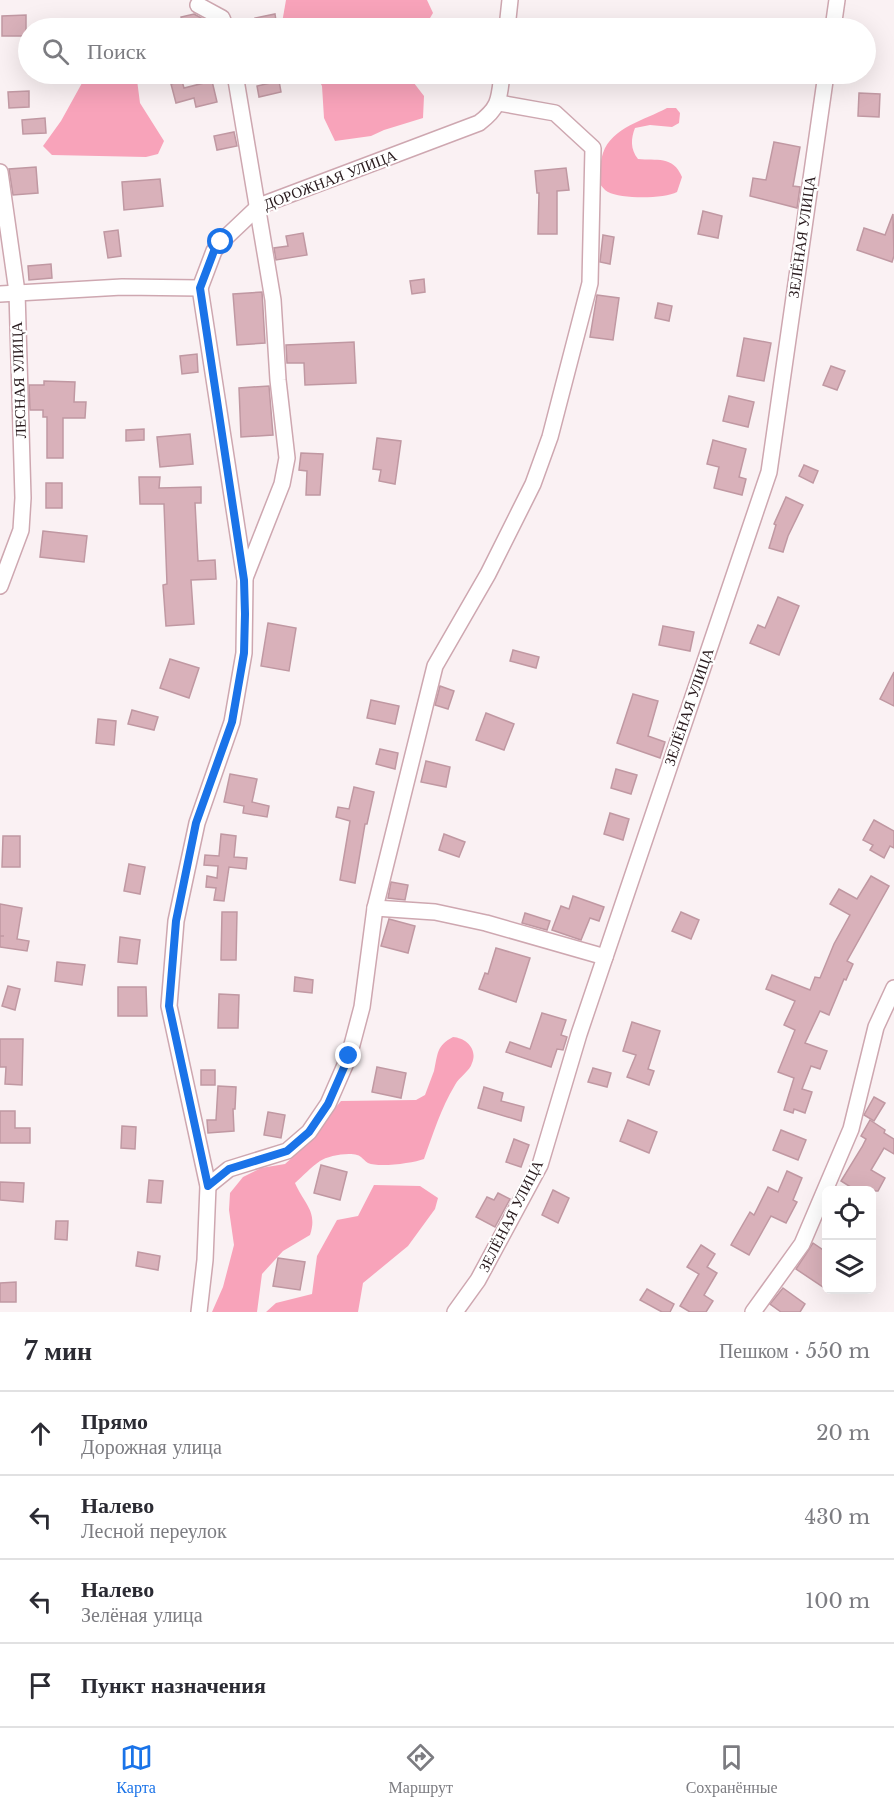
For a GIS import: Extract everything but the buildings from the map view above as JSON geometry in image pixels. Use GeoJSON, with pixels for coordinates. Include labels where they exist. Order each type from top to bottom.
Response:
{"type":"FeatureCollection","features":[{"type":"Feature","properties":{"kind":"street"},"geometry":{"type":"LineString","coordinates":[[508,18],[510,0]]}},
{"type":"Feature","properties":{"kind":"street"},"geometry":{"type":"LineString","coordinates":[[834,18],[837,0]]}},
{"type":"Feature","properties":{"kind":"street"},"geometry":{"type":"LineString","coordinates":[[198,5],[222,18]]}},
{"type":"Feature","properties":{"kind":"street"},"geometry":{"type":"LineString","coordinates":[[237,84],[273,300],[278,380],[287,458],[282,484],[244,580]]}},
{"type":"Feature","properties":{"kind":"street"},"geometry":{"type":"LineString","coordinates":[[208,1186],[229,1169],[287,1151],[309,1132],[328,1104],[349,1056],[362,1007],[375,908],[435,666],[488,574],[533,484],[550,438],[590,283],[592,148],[555,113],[499,103],[501,84]]}},
{"type":"Feature","properties":{"kind":"street","name":"ЗЕЛЁНАЯ УЛИЦА"},"geometry":{"type":"LineString","coordinates":[[455,1312],[478,1280],[540,1165],[604,957],[769,472],[825,84]]}},
{"type":"Feature","properties":{"kind":"street","name":"ДОРОЖНАЯ УЛИЦА"},"geometry":{"type":"LineString","coordinates":[[200,288],[214,251],[259,206],[479,123],[491,114],[499,103]]}},
{"type":"Feature","properties":{"kind":"street","name":"ЛЕСНАЯ УЛИЦА"},"geometry":{"type":"LineString","coordinates":[[0,172],[17,292],[23,498],[21,530],[0,586]]}},
{"type":"Feature","properties":{"kind":"street"},"geometry":{"type":"LineString","coordinates":[[0,294],[122,287],[200,288],[244,580],[244,653],[232,722],[196,823],[176,921],[169,1006],[208,1186],[206,1260],[199,1312]]}},
{"type":"Feature","properties":{"kind":"street"},"geometry":{"type":"LineString","coordinates":[[375,908],[435,912],[486,923],[604,957]]}},
{"type":"Feature","properties":{"kind":"street"},"geometry":{"type":"LineString","coordinates":[[753,1312],[802,1244],[851,1129],[876,1027],[894,988]]}},
{"type":"Feature","properties":{"kind":"shaded area"},"geometry":{"type":"Polygon","coordinates":[[[286,0],[427,0],[433,13],[430,18],[283,18],[286,0]]]}},
{"type":"Feature","properties":{"kind":"shaded area"},"geometry":{"type":"Polygon","coordinates":[[[81,84],[138,84],[140,103],[164,141],[158,154],[146,157],[52,155],[43,146],[61,121],[81,84]]]}},
{"type":"Feature","properties":{"kind":"shaded area"},"geometry":{"type":"Polygon","coordinates":[[[321,84],[415,84],[424,96],[423,118],[371,136],[335,141],[324,118],[321,84]]]}},
{"type":"Feature","properties":{"kind":"shaded area"},"geometry":{"type":"Polygon","coordinates":[[[667,108],[676,108],[680,113],[679,123],[672,127],[650,125],[635,128],[632,144],[638,159],[663,160],[674,165],[682,177],[677,192],[663,196],[642,197],[622,196],[607,191],[598,182],[602,156],[607,144],[621,130],[667,108]]]}},
{"type":"Feature","properties":{"kind":"shaded area"},"geometry":{"type":"Polygon","coordinates":[[[453,1037],[470,1045],[473,1058],[471,1066],[457,1082],[446,1103],[424,1159],[380,1165],[368,1163],[359,1156],[348,1154],[323,1159],[317,1163],[295,1183],[311,1214],[310,1235],[283,1251],[262,1274],[257,1312],[212,1312],[223,1287],[234,1245],[229,1210],[230,1193],[243,1177],[261,1168],[285,1164],[303,1148],[341,1101],[416,1100],[425,1095],[439,1051],[443,1044],[453,1037]]]}},
{"type":"Feature","properties":{"kind":"shaded area"},"geometry":{"type":"Polygon","coordinates":[[[374,1185],[420,1186],[438,1198],[435,1209],[408,1246],[363,1283],[358,1312],[266,1312],[276,1303],[312,1294],[317,1256],[337,1220],[358,1216],[374,1185]]]}},
{"type":"Feature","properties":{"kind":"route"},"geometry":{"type":"LineString","coordinates":[[221,242],[214,251],[200,288],[244,580],[244,653],[232,722],[196,823],[176,921],[169,1006],[208,1186],[229,1169],[287,1151],[309,1132],[328,1104],[349,1056]]}}]}
